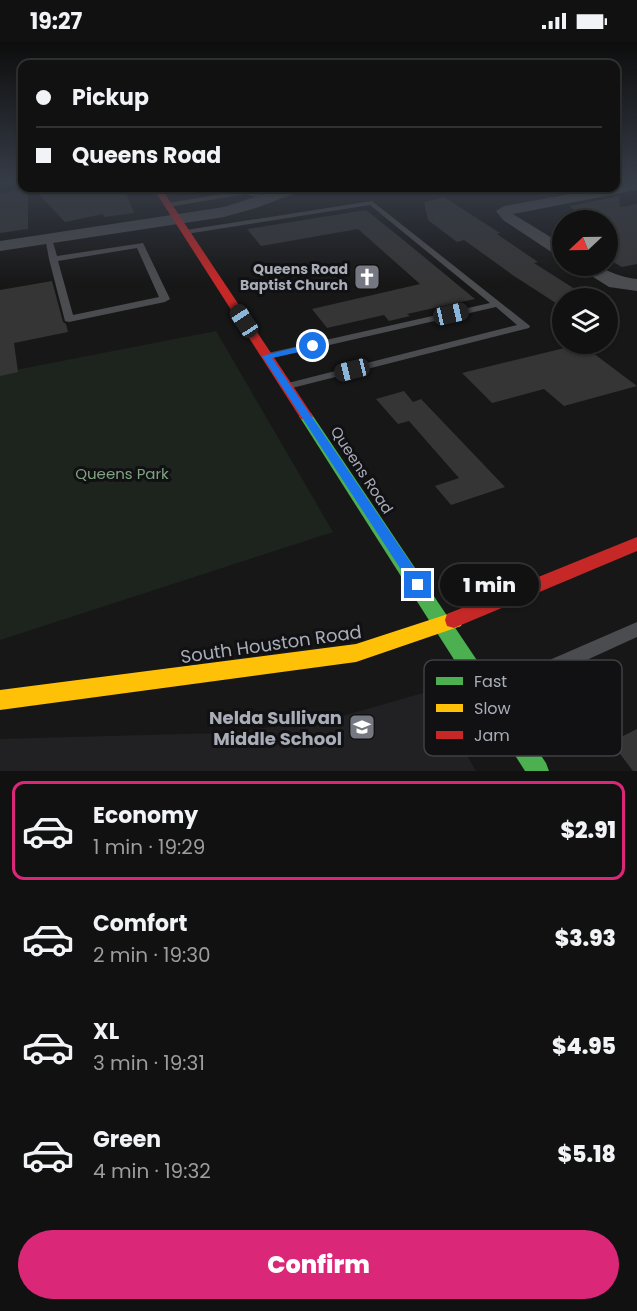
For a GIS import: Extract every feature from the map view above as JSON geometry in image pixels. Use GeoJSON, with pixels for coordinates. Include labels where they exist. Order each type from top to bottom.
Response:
{"type":"FeatureCollection","features":[{"type":"Feature","properties":{"kind":"street","name":"Queens Road"},"geometry":{"type":"LineString","coordinates":[[175,215],[466,660]]}},
{"type":"Feature","properties":{"kind":"street"},"geometry":{"type":"LineString","coordinates":[[0,246],[182,226],[213,215]]}},
{"type":"Feature","properties":{"kind":"street"},"geometry":{"type":"LineString","coordinates":[[507,215],[552,245]]}},
{"type":"Feature","properties":{"kind":"street"},"geometry":{"type":"LineString","coordinates":[[603,276],[616,283],[637,285]]}},
{"type":"Feature","properties":{"kind":"street","name":"South Houston Road"},"geometry":{"type":"LineString","coordinates":[[0,700],[356,653],[444,624],[637,543]]}},
{"type":"Feature","properties":{"kind":"street","name":"Queens Road"},"geometry":{"type":"LineString","coordinates":[[528,756],[538,771]]}},
{"type":"Feature","properties":{"kind":"lane"},"geometry":{"type":"LineString","coordinates":[[182,226],[273,215]]}},
{"type":"Feature","properties":{"kind":"lane"},"geometry":{"type":"LineString","coordinates":[[287,387],[525,326],[387,215]]}},
{"type":"Feature","properties":{"kind":"lane"},"geometry":{"type":"LineString","coordinates":[[48,239],[53,259],[69,319],[165,299],[140,245],[53,259]]}},
{"type":"Feature","properties":{"kind":"lane"},"geometry":{"type":"LineString","coordinates":[[267,356],[498,304]]}},
{"type":"Feature","properties":{"kind":"lane"},"geometry":{"type":"LineString","coordinates":[[569,660],[637,629]]}},
{"type":"Feature","properties":{"kind":"shaded area","name":"Nelda Sullivan Middle School"},"geometry":{"type":"Polygon","coordinates":[[[424,693],[424,756],[467,756],[476,771],[0,771],[0,739],[220,733],[325,721],[424,693]]]}},
{"type":"Feature","properties":{"kind":"green space","name":"Queens Park"},"geometry":{"type":"Polygon","coordinates":[[[216,331],[333,532],[0,640],[0,373],[216,331]]]}},
{"type":"Feature","properties":{"kind":"building"},"geometry":{"type":"Polygon","coordinates":[[[0,215],[28,215],[28,229],[0,233],[0,215]]]}},
{"type":"Feature","properties":{"kind":"building"},"geometry":{"type":"Polygon","coordinates":[[[58,215],[98,215],[65,222],[58,215]]]}},
{"type":"Feature","properties":{"kind":"building"},"geometry":{"type":"Polygon","coordinates":[[[335,215],[372,215],[475,299],[407,314],[410,316],[389,321],[384,315],[327,328],[312,309],[420,284],[358,229],[261,246],[247,229],[335,215]]]}},
{"type":"Feature","properties":{"kind":"building"},"geometry":{"type":"Polygon","coordinates":[[[427,215],[472,215],[500,233],[497,234],[538,262],[534,263],[552,276],[573,288],[552,288],[552,301],[464,240],[457,242],[428,220],[427,215]]]}},
{"type":"Feature","properties":{"kind":"building"},"geometry":{"type":"Polygon","coordinates":[[[618,215],[637,215],[637,264],[622,267],[618,265],[618,215]]]}},
{"type":"Feature","properties":{"kind":"building"},"geometry":{"type":"Polygon","coordinates":[[[52,281],[68,332],[14,343],[18,372],[0,376],[0,290],[52,281]]]}},
{"type":"Feature","properties":{"kind":"building"},"geometry":{"type":"Polygon","coordinates":[[[552,351],[552,354],[594,354],[637,386],[564,406],[544,389],[492,403],[462,373],[552,351]]]}},
{"type":"Feature","properties":{"kind":"building"},"geometry":{"type":"Polygon","coordinates":[[[404,391],[413,402],[421,399],[505,487],[451,505],[435,486],[459,478],[409,421],[398,424],[376,399],[404,391]]]}},
{"type":"Feature","properties":{"kind":"building"},"geometry":{"type":"Polygon","coordinates":[[[637,729],[637,771],[633,771],[622,756],[622,736],[637,729]]]}},
{"type":"Feature","properties":{"kind":"traffic: fast"},"geometry":{"type":"LineString","coordinates":[[306,416],[465,660]]}},
{"type":"Feature","properties":{"kind":"traffic: fast"},"geometry":{"type":"LineString","coordinates":[[528,756],[538,771]]}},
{"type":"Feature","properties":{"kind":"traffic: slow"},"geometry":{"type":"LineString","coordinates":[[0,700],[356,653],[454,620]]}},
{"type":"Feature","properties":{"kind":"traffic: jam"},"geometry":{"type":"LineString","coordinates":[[175,215],[306,416]]}},
{"type":"Feature","properties":{"kind":"traffic: jam"},"geometry":{"type":"LineString","coordinates":[[454,620],[637,544]]}},
{"type":"Feature","properties":{"kind":"place","name":"Queens Road Baptist Church"},"geometry":{"type":"Point","coordinates":[367,277]}},
{"type":"Feature","properties":{"kind":"place","name":"Nelda Sullivan Middle School"},"geometry":{"type":"Point","coordinates":[362,727]}},
{"type":"Feature","properties":{"kind":"route"},"geometry":{"type":"LineString","coordinates":[[313,346],[267,356],[418,585]]}}]}
